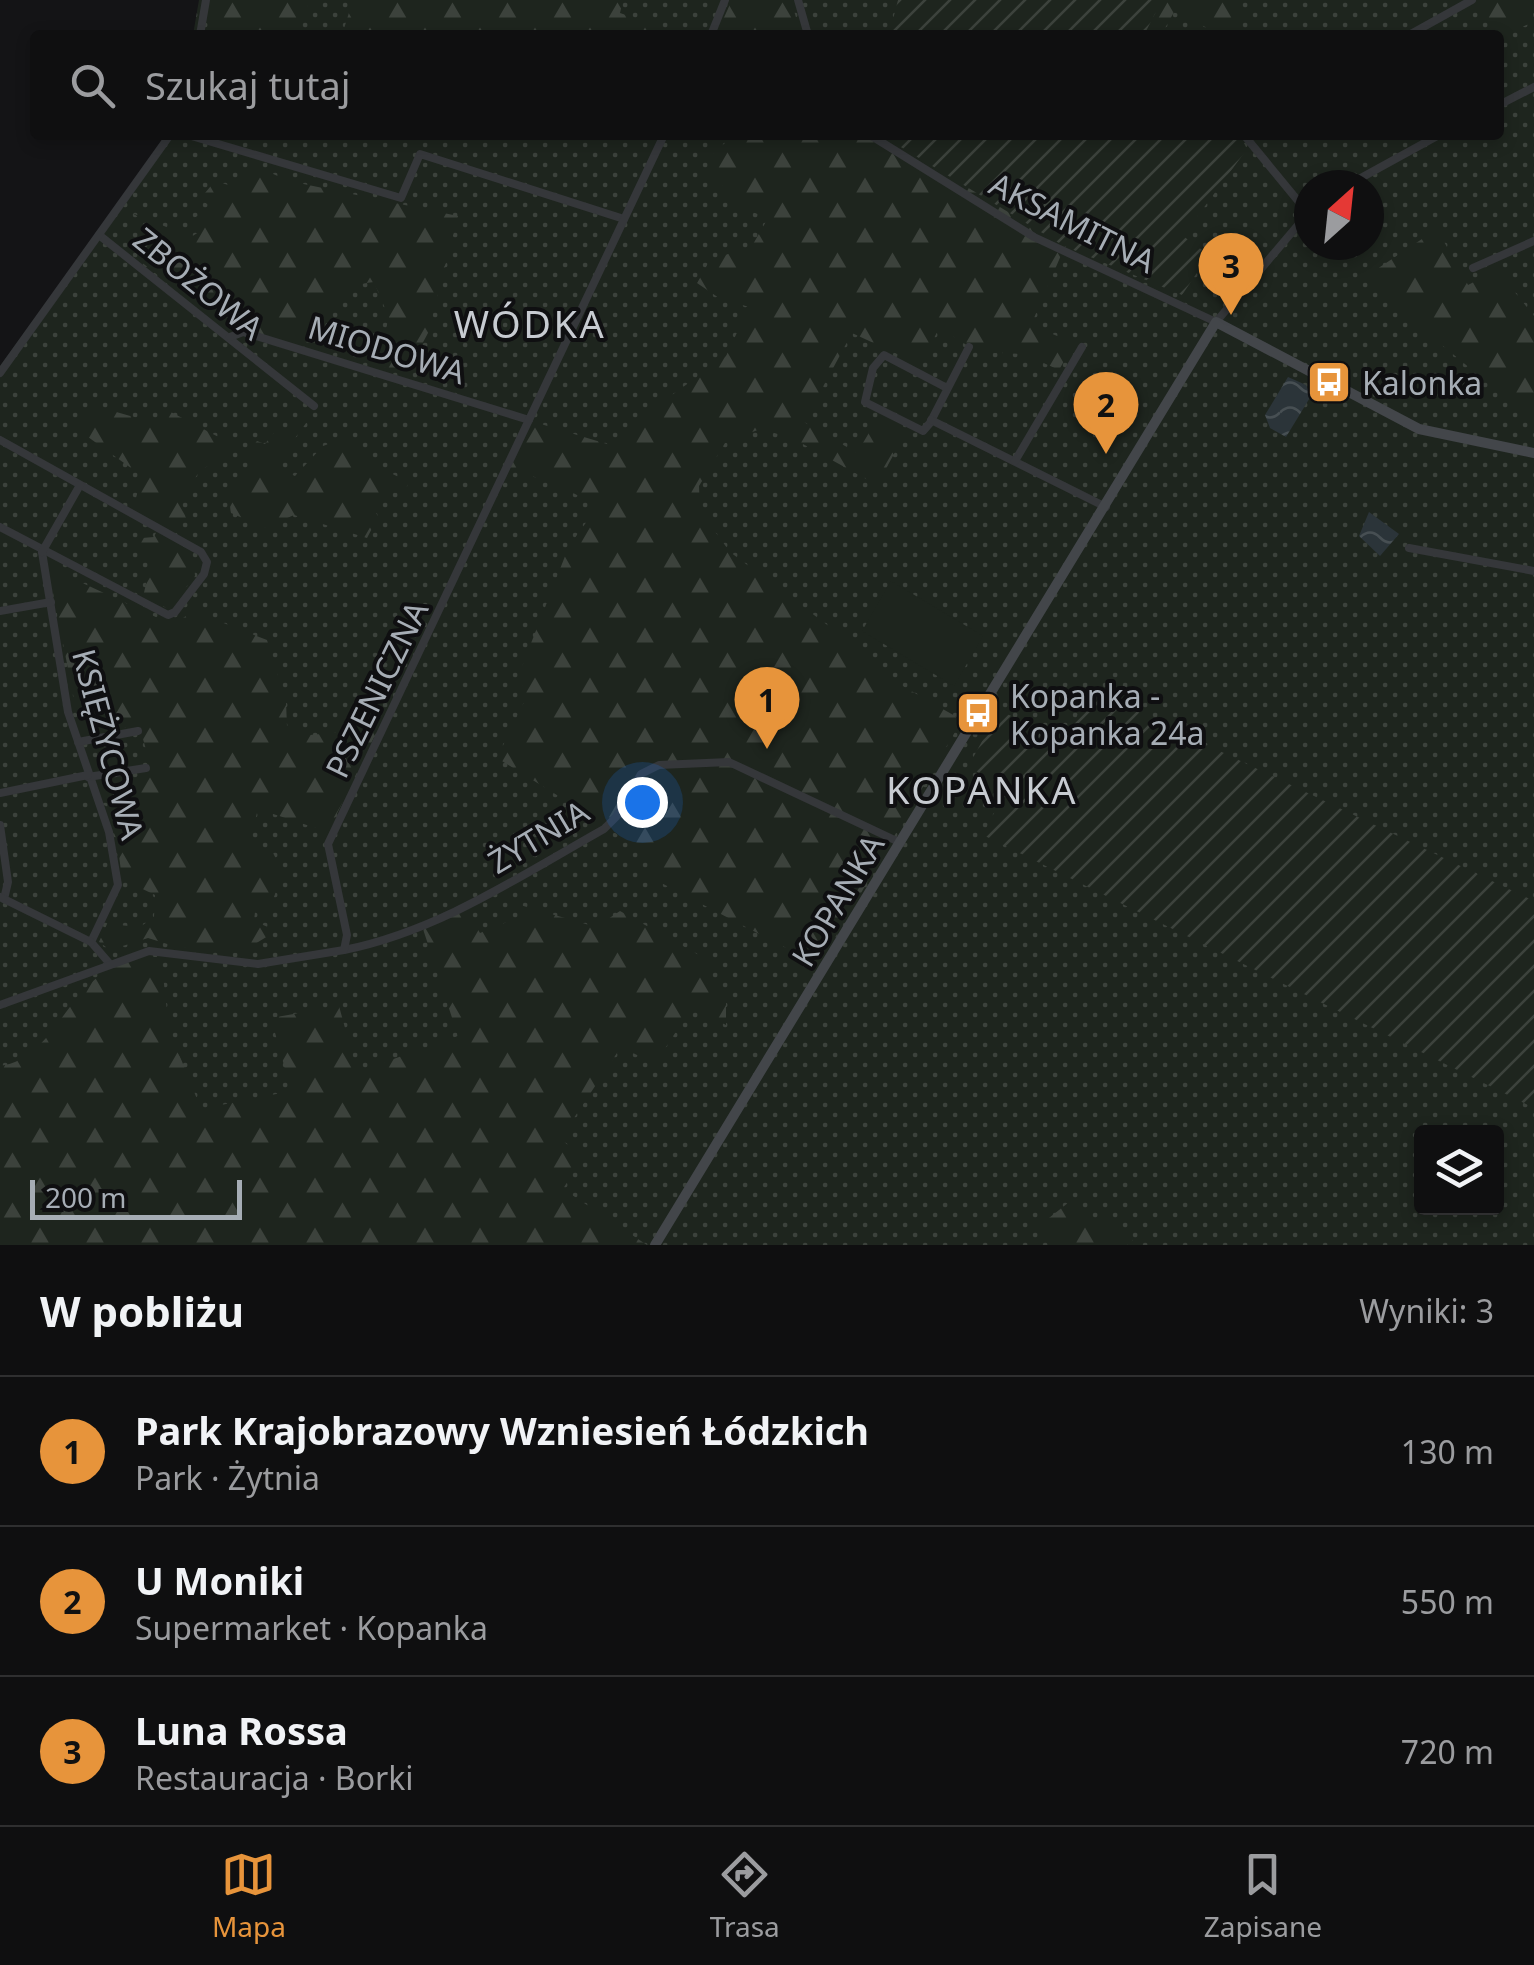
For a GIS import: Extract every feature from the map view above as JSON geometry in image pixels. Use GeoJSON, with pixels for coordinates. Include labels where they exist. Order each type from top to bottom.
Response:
{"type":"FeatureCollection","features":[{"type":"Feature","properties":{"kind":"street"},"geometry":{"type":"LineString","coordinates":[[201,30],[206,0]]}},
{"type":"Feature","properties":{"kind":"street"},"geometry":{"type":"LineString","coordinates":[[713,30],[725,0]]}},
{"type":"Feature","properties":{"kind":"street"},"geometry":{"type":"LineString","coordinates":[[798,0],[807,30]]}},
{"type":"Feature","properties":{"kind":"street"},"geometry":{"type":"LineString","coordinates":[[1419,30],[1472,0]]}},
{"type":"Feature","properties":{"kind":"street"},"geometry":{"type":"LineString","coordinates":[[1504,102],[1534,87]]}},
{"type":"Feature","properties":{"kind":"street"},"geometry":{"type":"LineString","coordinates":[[0,373],[166,140]]}},
{"type":"Feature","properties":{"kind":"street"},"geometry":{"type":"LineString","coordinates":[[205,140],[401,198],[420,154],[624,219]]}},
{"type":"Feature","properties":{"kind":"street","name":"PSZENICZNA"},"geometry":{"type":"LineString","coordinates":[[344,950],[347,935],[328,844],[662,140]]}},
{"type":"Feature","properties":{"kind":"street","name":"AKSAMITNA"},"geometry":{"type":"LineString","coordinates":[[878,140],[1034,237],[1216,322],[1418,429],[1534,453]]}},
{"type":"Feature","properties":{"kind":"street"},"geometry":{"type":"LineString","coordinates":[[1248,140],[1294,196]]}},
{"type":"Feature","properties":{"kind":"street"},"geometry":{"type":"LineString","coordinates":[[1375,170],[1430,140]]}},
{"type":"Feature","properties":{"kind":"street"},"geometry":{"type":"LineString","coordinates":[[1216,322],[1294,230]]}},
{"type":"Feature","properties":{"kind":"street","name":"ZBOŻOWA"},"geometry":{"type":"LineString","coordinates":[[99,235],[314,406]]}},
{"type":"Feature","properties":{"kind":"street"},"geometry":{"type":"LineString","coordinates":[[1473,268],[1534,241]]}},
{"type":"Feature","properties":{"kind":"street","name":"KOPANKA"},"geometry":{"type":"LineString","coordinates":[[655,1245],[1216,322]]}},
{"type":"Feature","properties":{"kind":"street","name":"MIODOWA"},"geometry":{"type":"LineString","coordinates":[[230,337],[243,332],[529,420]]}},
{"type":"Feature","properties":{"kind":"street"},"geometry":{"type":"LineString","coordinates":[[948,388],[891,358],[878,357],[865,402],[922,431],[931,420],[948,388],[969,347]]}},
{"type":"Feature","properties":{"kind":"street"},"geometry":{"type":"LineString","coordinates":[[1014,461],[1082,347]]}},
{"type":"Feature","properties":{"kind":"street"},"geometry":{"type":"LineString","coordinates":[[931,420],[1106,507]]}},
{"type":"Feature","properties":{"kind":"street"},"geometry":{"type":"LineString","coordinates":[[0,440],[188,544],[206,562],[204,574],[175,612],[156,611],[0,527]]}},
{"type":"Feature","properties":{"kind":"street"},"geometry":{"type":"LineString","coordinates":[[42,552],[80,485]]}},
{"type":"Feature","properties":{"kind":"street"},"geometry":{"type":"LineString","coordinates":[[1410,548],[1534,571]]}},
{"type":"Feature","properties":{"kind":"street","name":"KSIĘŻYCOWA"},"geometry":{"type":"LineString","coordinates":[[42,552],[78,742],[109,832],[118,885],[92,942]]}},
{"type":"Feature","properties":{"kind":"street"},"geometry":{"type":"LineString","coordinates":[[0,611],[51,602]]}},
{"type":"Feature","properties":{"kind":"street"},"geometry":{"type":"LineString","coordinates":[[78,742],[138,731]]}},
{"type":"Feature","properties":{"kind":"street","name":"ŻYTNIA"},"geometry":{"type":"LineString","coordinates":[[344,950],[389,941],[455,913],[604,829],[616,817],[640,774],[659,765],[741,765],[901,842]]}},
{"type":"Feature","properties":{"kind":"street"},"geometry":{"type":"LineString","coordinates":[[0,793],[146,768]]}},
{"type":"Feature","properties":{"kind":"street"},"geometry":{"type":"LineString","coordinates":[[0,825],[8,882],[2,898],[92,942],[110,964]]}},
{"type":"Feature","properties":{"kind":"street"},"geometry":{"type":"LineString","coordinates":[[0,1005],[149,950],[258,964],[344,950]]}},
{"type":"Feature","properties":{"kind":"green space"},"geometry":{"type":"Polygon","coordinates":[[[199,0],[1534,0],[1534,1245],[0,1245],[0,366],[165,140],[1504,140],[1504,30],[194,30],[199,0]]]}},
{"type":"Feature","properties":{"kind":"green space"},"geometry":{"type":"Polygon","coordinates":[[[212,0],[310,0],[299,30],[209,30],[212,0]]]}},
{"type":"Feature","properties":{"kind":"green space"},"geometry":{"type":"Polygon","coordinates":[[[353,0],[623,0],[620,13],[650,23],[647,30],[344,30],[353,0]]]}},
{"type":"Feature","properties":{"kind":"green space"},"geometry":{"type":"Polygon","coordinates":[[[732,0],[791,0],[800,30],[718,30],[732,0]]]}},
{"type":"Feature","properties":{"kind":"green space"},"geometry":{"type":"Polygon","coordinates":[[[898,0],[1162,0],[1147,30],[890,30],[898,0]]]}},
{"type":"Feature","properties":{"kind":"green space"},"geometry":{"type":"Polygon","coordinates":[[[1162,0],[1231,0],[1242,6],[1237,26],[1226,30],[1212,30],[1174,12],[1164,30],[1147,30],[1162,0]]]}},
{"type":"Feature","properties":{"kind":"green space"},"geometry":{"type":"Polygon","coordinates":[[[1479,0],[1531,0],[1534,22],[1504,34],[1504,30],[1496,30],[1479,0]]]}},
{"type":"Feature","properties":{"kind":"green space"},"geometry":{"type":"Polygon","coordinates":[[[889,140],[1242,140],[1247,149],[1183,236],[1209,255],[1182,295],[1064,246],[889,140]]]}},
{"type":"Feature","properties":{"kind":"green space"},"geometry":{"type":"Polygon","coordinates":[[[1094,140],[1065,246],[1031,325],[1074,343],[1059,370],[1024,354],[978,352],[939,328],[921,365],[852,333],[804,422],[857,453],[879,416],[906,432],[877,485],[792,438],[760,429],[725,443],[699,486],[700,511],[730,552],[858,648],[885,676],[962,720],[819,965],[646,875],[652,861],[602,823],[497,758],[526,698],[519,674],[569,546],[598,506],[554,483],[509,469],[531,421],[617,447],[665,400],[726,356],[749,307],[719,298],[697,283],[710,260],[752,246],[768,218],[722,200],[723,186],[707,177],[711,155],[725,143],[1094,140]]]}},
{"type":"Feature","properties":{"kind":"green space"},"geometry":{"type":"Polygon","coordinates":[[[253,165],[289,181],[458,216],[428,333],[406,374],[376,365],[389,318],[374,282],[353,288],[334,308],[320,337],[331,345],[328,353],[242,330],[230,333],[140,261],[144,247],[156,249],[165,233],[132,213],[191,237],[199,232],[190,220],[213,208],[200,199],[215,181],[235,187],[253,165]]]}},
{"type":"Feature","properties":{"kind":"green space"},"geometry":{"type":"Polygon","coordinates":[[[1437,229],[1468,285],[1497,270],[1534,316],[1534,421],[1362,279],[1437,229]]]}},
{"type":"Feature","properties":{"kind":"green space"},"geometry":{"type":"Polygon","coordinates":[[[99,407],[158,424],[167,410],[230,443],[221,460],[200,470],[181,502],[186,518],[170,541],[194,563],[195,576],[169,609],[143,597],[151,562],[137,548],[142,538],[154,537],[160,524],[133,509],[142,476],[77,429],[99,407]]]}},
{"type":"Feature","properties":{"kind":"green space"},"geometry":{"type":"Polygon","coordinates":[[[303,416],[309,419],[274,467],[295,476],[323,446],[348,437],[368,453],[372,464],[409,482],[403,495],[388,490],[372,503],[378,517],[367,538],[294,515],[265,528],[231,513],[233,491],[258,463],[248,452],[257,441],[265,444],[279,426],[288,430],[303,416]]]}},
{"type":"Feature","properties":{"kind":"green space"},"geometry":{"type":"Polygon","coordinates":[[[48,567],[173,625],[193,611],[267,640],[286,702],[287,726],[310,735],[378,729],[328,832],[258,809],[249,844],[272,851],[278,879],[269,908],[255,912],[254,921],[270,928],[268,936],[240,953],[177,947],[148,938],[110,950],[99,942],[107,924],[140,927],[154,917],[155,895],[122,879],[117,840],[101,804],[116,810],[123,786],[151,767],[139,725],[81,735],[48,567]]]}},
{"type":"Feature","properties":{"kind":"green space"},"geometry":{"type":"Polygon","coordinates":[[[891,581],[983,636],[954,686],[862,631],[891,581]]]}},
{"type":"Feature","properties":{"kind":"green space"},"geometry":{"type":"Polygon","coordinates":[[[1092,690],[1534,901],[1534,1108],[983,835],[1007,787],[968,767],[999,710],[1063,741],[1092,690]]]}},
{"type":"Feature","properties":{"kind":"green space"},"geometry":{"type":"Polygon","coordinates":[[[520,905],[596,927],[620,911],[715,964],[706,982],[726,1001],[726,1025],[692,1007],[655,1064],[621,1047],[560,1139],[583,1156],[563,1189],[647,1245],[0,1245],[0,1066],[22,1059],[40,1045],[86,988],[106,971],[130,960],[161,957],[169,1029],[201,1109],[291,1091],[271,1018],[339,1006],[357,1072],[458,1036],[423,929],[466,909],[480,933],[524,915],[520,905]]]}},
{"type":"Feature","properties":{"kind":"green space"},"geometry":{"type":"Polygon","coordinates":[[[1073,1199],[1096,1223],[1113,1218],[1133,1240],[1127,1245],[1049,1245],[1035,1229],[1073,1199]]]}},
{"type":"Feature","properties":{"kind":"water"},"geometry":{"type":"Polygon","coordinates":[[[1288,377],[1306,385],[1311,396],[1286,437],[1270,428],[1265,415],[1288,377]]]}},
{"type":"Feature","properties":{"kind":"water"},"geometry":{"type":"Polygon","coordinates":[[[1369,512],[1399,534],[1380,556],[1359,536],[1369,512]]]}},
{"type":"Feature","properties":{"kind":"place","name":"Luna Rossa"},"geometry":{"type":"Point","coordinates":[1231,315]}},
{"type":"Feature","properties":{"kind":"place","name":"Kalonka"},"geometry":{"type":"Point","coordinates":[1329,382]}},
{"type":"Feature","properties":{"kind":"place","name":"U Moniki"},"geometry":{"type":"Point","coordinates":[1106,454]}},
{"type":"Feature","properties":{"kind":"place","name":"Kopanka - Kopanka 24a"},"geometry":{"type":"Point","coordinates":[978,713]}},
{"type":"Feature","properties":{"kind":"place","name":"Park Krajobrazowy Wzniesień Łódzkich"},"geometry":{"type":"Point","coordinates":[767,749]}},
{"type":"Feature","properties":{"kind":"district","name":"WÓDKA"},"geometry":{"type":"Point","coordinates":[530,323]}},
{"type":"Feature","properties":{"kind":"district","name":"KOPANKA"},"geometry":{"type":"Point","coordinates":[982,789]}}]}
